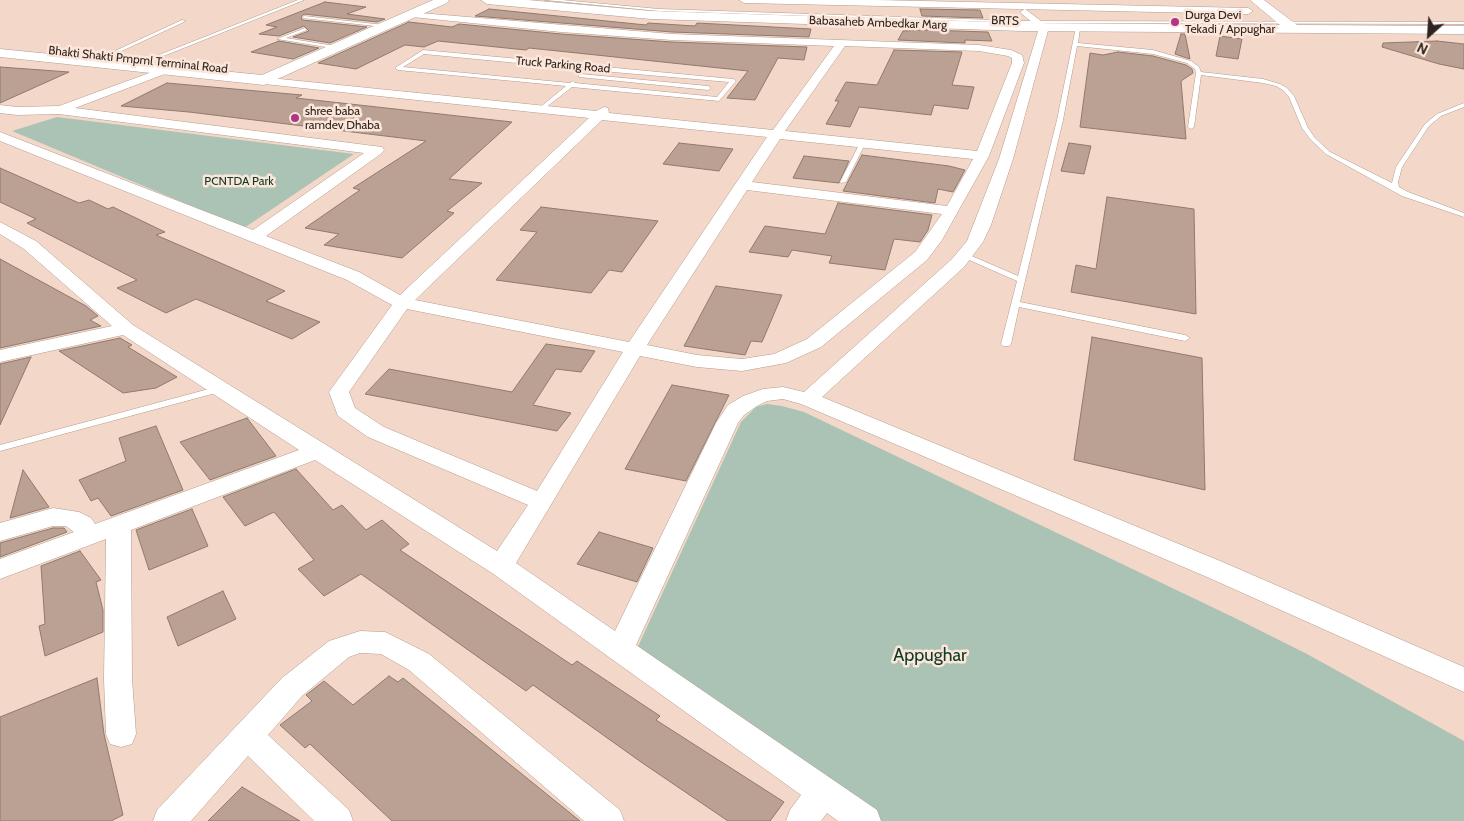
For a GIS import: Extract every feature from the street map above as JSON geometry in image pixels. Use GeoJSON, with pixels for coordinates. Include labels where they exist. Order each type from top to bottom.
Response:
{"type":"FeatureCollection","features":[{"type":"Feature","properties":{"kind":"main road"},"geometry":{"type":"LineString","coordinates":[[0,53],[270,77],[443,0]]}},
{"type":"Feature","properties":{"kind":"main road","name":"Babasaheb Ambedkar Marg"},"geometry":{"type":"LineString","coordinates":[[487,0],[651,15],[1284,20]]}},
{"type":"Feature","properties":{"kind":"main road","name":"Babasaheb Ambedkar Marg"},"geometry":{"type":"LineString","coordinates":[[640,0],[776,2],[1032,17],[1078,28],[1284,20]]}},
{"type":"Feature","properties":{"kind":"main road"},"geometry":{"type":"LineString","coordinates":[[1236,0],[1258,20]]}},
{"type":"Feature","properties":{"kind":"main road"},"geometry":{"type":"LineString","coordinates":[[1256,0],[1284,20],[1464,30]]}},
{"type":"Feature","properties":{"kind":"main road"},"geometry":{"type":"LineString","coordinates":[[1284,20],[1464,16]]}},
{"type":"Feature","properties":{"kind":"main road","name":"Bhakti Shakti Pmpml Terminal Road"},"geometry":{"type":"LineString","coordinates":[[0,46],[149,60],[270,77]]}},
{"type":"Feature","properties":{"kind":"street","name":"Babasaheb Ambedkar Marg"},"geometry":{"type":"LineString","coordinates":[[744,0],[776,2]]}},
{"type":"Feature","properties":{"kind":"street","name":"Babasaheb Ambedkar Marg"},"geometry":{"type":"LineString","coordinates":[[1032,17],[1074,4],[1258,20]]}},
{"type":"Feature","properties":{"kind":"street"},"geometry":{"type":"LineString","coordinates":[[6,129],[254,237],[353,276],[402,303],[696,361],[742,365],[779,359],[814,342],[921,256],[934,240],[952,211],[983,151],[1018,62],[1018,57],[1002,50],[979,48],[617,33],[412,14]]}},
{"type":"Feature","properties":{"kind":"street"},"geometry":{"type":"LineString","coordinates":[[808,399],[964,256],[975,242],[983,225],[1006,159],[1032,17]]}},
{"type":"Feature","properties":{"kind":"street"},"geometry":{"type":"LineString","coordinates":[[501,566],[635,348],[780,129],[842,43]]}},
{"type":"Feature","properties":{"kind":"street"},"geometry":{"type":"LineString","coordinates":[[6,129],[182,64]]}},
{"type":"Feature","properties":{"kind":"street"},"geometry":{"type":"LineString","coordinates":[[270,77],[983,151]]}},
{"type":"Feature","properties":{"kind":"street"},"geometry":{"type":"LineString","coordinates":[[0,109],[17,111],[59,110],[377,150],[254,237]]}},
{"type":"Feature","properties":{"kind":"street"},"geometry":{"type":"LineString","coordinates":[[542,502],[376,432],[346,411],[339,392],[402,303],[603,112]]}},
{"type":"Feature","properties":{"kind":"street"},"geometry":{"type":"LineString","coordinates":[[780,129],[863,142],[983,151]]}},
{"type":"Feature","properties":{"kind":"street"},"geometry":{"type":"LineString","coordinates":[[744,185],[952,211]]}},
{"type":"Feature","properties":{"kind":"street"},"geometry":{"type":"LineString","coordinates":[[0,227],[30,245],[126,329],[501,566],[865,821]]}},
{"type":"Feature","properties":{"kind":"street"},"geometry":{"type":"LineString","coordinates":[[0,356],[126,329]]}},
{"type":"Feature","properties":{"kind":"street"},"geometry":{"type":"LineString","coordinates":[[620,648],[727,423],[736,410],[750,401],[763,395],[783,393],[808,399],[1207,566],[1464,680]]}},
{"type":"Feature","properties":{"kind":"street"},"geometry":{"type":"LineString","coordinates":[[0,569],[317,451]]}},
{"type":"Feature","properties":{"kind":"street"},"geometry":{"type":"LineString","coordinates":[[0,532],[52,517],[70,518],[82,524],[91,536]]}},
{"type":"Feature","properties":{"kind":"street"},"geometry":{"type":"LineString","coordinates":[[119,526],[118,679],[121,734]]}},
{"type":"Feature","properties":{"kind":"street"},"geometry":{"type":"LineString","coordinates":[[169,821],[292,687],[339,649],[360,642],[385,643],[419,662],[608,821]]}},
{"type":"Feature","properties":{"kind":"street"},"geometry":{"type":"LineString","coordinates":[[247,736],[327,818]]}},
{"type":"Feature","properties":{"kind":"street"},"geometry":{"type":"LineString","coordinates":[[802,821],[823,791]]}},
{"type":"Feature","properties":{"kind":"lane"},"geometry":{"type":"LineString","coordinates":[[134,66],[302,0]]}},
{"type":"Feature","properties":{"kind":"lane","name":"BRTS"},"geometry":{"type":"LineString","coordinates":[[547,0],[659,10],[1032,17]]}},
{"type":"Feature","properties":{"kind":"lane"},"geometry":{"type":"LineString","coordinates":[[304,17],[384,26]]}},
{"type":"Feature","properties":{"kind":"lane"},"geometry":{"type":"LineString","coordinates":[[1284,20],[1464,23]]}},
{"type":"Feature","properties":{"kind":"lane"},"geometry":{"type":"LineString","coordinates":[[94,62],[184,21]]}},
{"type":"Feature","properties":{"kind":"lane"},"geometry":{"type":"LineString","coordinates":[[1006,344],[1060,120],[1078,28]]}},
{"type":"Feature","properties":{"kind":"lane"},"geometry":{"type":"LineString","coordinates":[[305,29],[280,39],[338,47]]}},
{"type":"Feature","properties":{"kind":"lane"},"geometry":{"type":"LineString","coordinates":[[1075,44],[1135,49],[1189,62],[1197,68],[1199,73],[1191,127]]}},
{"type":"Feature","properties":{"kind":"lane","name":"Truck Parking Road"},"geometry":{"type":"LineString","coordinates":[[423,52],[590,68],[733,81],[719,99],[398,68],[423,52]]}},
{"type":"Feature","properties":{"kind":"lane"},"geometry":{"type":"LineString","coordinates":[[570,86],[590,68]]}},
{"type":"Feature","properties":{"kind":"lane"},"geometry":{"type":"LineString","coordinates":[[1199,73],[1278,84],[1292,96],[1305,128],[1318,144],[1343,162],[1405,194],[1464,215]]}},
{"type":"Feature","properties":{"kind":"lane"},"geometry":{"type":"LineString","coordinates":[[582,76],[708,88]]}},
{"type":"Feature","properties":{"kind":"lane","name":"Truck Parking Road"},"geometry":{"type":"LineString","coordinates":[[545,106],[570,86]]}},
{"type":"Feature","properties":{"kind":"lane"},"geometry":{"type":"LineString","coordinates":[[1396,188],[1395,182],[1399,167],[1427,125],[1439,115],[1464,105]]}},
{"type":"Feature","properties":{"kind":"lane"},"geometry":{"type":"LineString","coordinates":[[843,182],[863,142]]}},
{"type":"Feature","properties":{"kind":"lane"},"geometry":{"type":"LineString","coordinates":[[964,256],[1021,280]]}},
{"type":"Feature","properties":{"kind":"lane"},"geometry":{"type":"LineString","coordinates":[[1015,304],[1186,338]]}},
{"type":"Feature","properties":{"kind":"lane"},"geometry":{"type":"LineString","coordinates":[[0,448],[220,389]]}},
{"type":"Feature","properties":{"kind":"green space","name":"PCNTDA Park"},"geometry":{"type":"Polygon","coordinates":[[[57,117],[354,154],[244,228],[12,131],[57,117]]]}},
{"type":"Feature","properties":{"kind":"green space","name":"Appughar"},"geometry":{"type":"Polygon","coordinates":[[[767,404],[804,412],[1235,618],[1307,654],[1464,741],[1464,821],[880,821],[635,653],[741,422],[756,407],[767,404]]]}},
{"type":"Feature","properties":{"kind":"building"},"geometry":{"type":"Polygon","coordinates":[[[325,2],[366,7],[347,14],[385,19],[377,22],[304,14],[301,17],[302,20],[367,27],[330,43],[293,37],[309,31],[304,26],[279,36],[259,34],[277,27],[266,25],[325,2]]]}},
{"type":"Feature","properties":{"kind":"building"},"geometry":{"type":"Polygon","coordinates":[[[489,9],[646,25],[648,23],[695,26],[697,23],[811,29],[809,37],[672,32],[475,16],[489,9]]]}},
{"type":"Feature","properties":{"kind":"building"},"geometry":{"type":"Polygon","coordinates":[[[920,9],[980,10],[983,18],[922,16],[920,9]]]}},
{"type":"Feature","properties":{"kind":"building"},"geometry":{"type":"Polygon","coordinates":[[[409,22],[452,27],[459,24],[672,42],[807,47],[804,60],[778,58],[755,100],[727,98],[748,71],[529,48],[526,50],[438,41],[424,47],[405,45],[356,69],[318,63],[409,22]]]}},
{"type":"Feature","properties":{"kind":"building"},"geometry":{"type":"Polygon","coordinates":[[[903,31],[988,32],[992,41],[965,40],[965,43],[898,40],[903,31]]]}},
{"type":"Feature","properties":{"kind":"building"},"geometry":{"type":"Polygon","coordinates":[[[1181,34],[1185,34],[1190,59],[1175,54],[1181,34]]]}},
{"type":"Feature","properties":{"kind":"building"},"geometry":{"type":"Polygon","coordinates":[[[1220,36],[1242,39],[1238,59],[1216,56],[1220,36]]]}},
{"type":"Feature","properties":{"kind":"building"},"geometry":{"type":"Polygon","coordinates":[[[279,41],[319,48],[293,59],[251,52],[279,41]]]}},
{"type":"Feature","properties":{"kind":"building"},"geometry":{"type":"Polygon","coordinates":[[[1437,41],[1464,44],[1464,69],[1439,64],[1382,47],[1383,43],[1437,41]]]}},
{"type":"Feature","properties":{"kind":"building"},"geometry":{"type":"Polygon","coordinates":[[[894,50],[962,52],[952,85],[974,87],[968,109],[934,105],[931,115],[859,107],[850,127],[826,124],[839,101],[835,101],[846,82],[877,85],[894,50]]]}},
{"type":"Feature","properties":{"kind":"building"},"geometry":{"type":"Polygon","coordinates":[[[1118,52],[1153,56],[1186,65],[1192,69],[1193,73],[1181,81],[1186,139],[1080,127],[1090,53],[1103,55],[1118,52]]]}},
{"type":"Feature","properties":{"kind":"building"},"geometry":{"type":"Polygon","coordinates":[[[0,67],[69,72],[0,103],[0,67]]]}},
{"type":"Feature","properties":{"kind":"building"},"geometry":{"type":"Polygon","coordinates":[[[167,83],[302,95],[296,98],[512,122],[449,179],[482,183],[447,211],[454,213],[402,258],[324,245],[339,234],[305,228],[360,190],[353,188],[426,141],[189,112],[121,106],[167,83]]]}},
{"type":"Feature","properties":{"kind":"building"},"geometry":{"type":"Polygon","coordinates":[[[679,143],[733,149],[719,171],[663,164],[679,143]]]}},
{"type":"Feature","properties":{"kind":"building"},"geometry":{"type":"Polygon","coordinates":[[[1069,143],[1091,146],[1084,174],[1061,171],[1069,143]]]}},
{"type":"Feature","properties":{"kind":"building"},"geometry":{"type":"Polygon","coordinates":[[[862,155],[949,166],[965,170],[953,192],[938,189],[935,203],[843,191],[862,155]]]}},
{"type":"Feature","properties":{"kind":"building"},"geometry":{"type":"Polygon","coordinates":[[[804,156],[849,161],[839,183],[793,178],[804,156]]]}},
{"type":"Feature","properties":{"kind":"building"},"geometry":{"type":"Polygon","coordinates":[[[0,168],[79,203],[89,200],[108,209],[113,207],[165,232],[156,235],[285,291],[266,301],[320,322],[292,339],[196,299],[166,313],[117,288],[137,280],[27,223],[36,219],[0,202],[0,168]]]}},
{"type":"Feature","properties":{"kind":"building"},"geometry":{"type":"Polygon","coordinates":[[[1107,197],[1194,209],[1196,314],[1071,292],[1076,265],[1096,269],[1107,197]]]}},
{"type":"Feature","properties":{"kind":"building"},"geometry":{"type":"Polygon","coordinates":[[[838,203],[932,215],[928,230],[920,242],[894,239],[885,270],[829,263],[832,256],[792,250],[788,257],[749,252],[765,226],[825,234],[838,203]]]}},
{"type":"Feature","properties":{"kind":"building"},"geometry":{"type":"Polygon","coordinates":[[[541,207],[658,221],[622,272],[609,270],[591,293],[496,280],[537,232],[520,230],[541,207]]]}},
{"type":"Feature","properties":{"kind":"building"},"geometry":{"type":"Polygon","coordinates":[[[0,259],[86,306],[98,316],[90,320],[101,326],[0,348],[0,259]]]}},
{"type":"Feature","properties":{"kind":"building"},"geometry":{"type":"Polygon","coordinates":[[[716,286],[782,295],[762,342],[751,341],[745,355],[684,346],[716,286]]]}},
{"type":"Feature","properties":{"kind":"building"},"geometry":{"type":"Polygon","coordinates":[[[1092,337],[1202,358],[1205,490],[1074,460],[1092,337]]]}},
{"type":"Feature","properties":{"kind":"building"},"geometry":{"type":"Polygon","coordinates":[[[120,338],[132,345],[128,347],[177,377],[156,388],[123,393],[59,351],[120,338]]]}},
{"type":"Feature","properties":{"kind":"building"},"geometry":{"type":"Polygon","coordinates":[[[546,344],[595,351],[581,372],[556,369],[533,405],[571,413],[557,431],[365,394],[389,369],[512,392],[546,344]]]}},
{"type":"Feature","properties":{"kind":"building"},"geometry":{"type":"Polygon","coordinates":[[[31,357],[0,425],[0,364],[31,357]]]}},
{"type":"Feature","properties":{"kind":"building"},"geometry":{"type":"Polygon","coordinates":[[[672,385],[729,395],[686,481],[625,469],[672,385]]]}},
{"type":"Feature","properties":{"kind":"building"},"geometry":{"type":"Polygon","coordinates":[[[247,418],[276,456],[210,480],[180,442],[247,418]]]}},
{"type":"Feature","properties":{"kind":"building"},"geometry":{"type":"Polygon","coordinates":[[[156,426],[183,490],[111,516],[98,498],[91,501],[79,480],[126,461],[119,438],[156,426]]]}},
{"type":"Feature","properties":{"kind":"building"},"geometry":{"type":"Polygon","coordinates":[[[296,469],[333,510],[342,505],[366,530],[382,520],[409,544],[400,550],[572,665],[577,661],[660,716],[656,720],[784,802],[770,821],[728,821],[533,685],[526,691],[361,574],[324,596],[298,569],[314,560],[274,512],[245,526],[223,497],[296,469]]]}},
{"type":"Feature","properties":{"kind":"building"},"geometry":{"type":"Polygon","coordinates":[[[23,470],[49,507],[10,518],[23,470]]]}},
{"type":"Feature","properties":{"kind":"building"},"geometry":{"type":"Polygon","coordinates":[[[192,509],[208,546],[149,570],[136,530],[192,509]]]}},
{"type":"Feature","properties":{"kind":"building"},"geometry":{"type":"Polygon","coordinates":[[[53,528],[64,528],[67,532],[0,557],[0,543],[53,528]]]}},
{"type":"Feature","properties":{"kind":"building"},"geometry":{"type":"Polygon","coordinates":[[[599,532],[653,548],[637,582],[577,564],[599,532]]]}},
{"type":"Feature","properties":{"kind":"building"},"geometry":{"type":"Polygon","coordinates":[[[80,551],[101,580],[96,582],[103,610],[103,632],[45,656],[39,626],[45,624],[41,566],[80,551]]]}},
{"type":"Feature","properties":{"kind":"building"},"geometry":{"type":"Polygon","coordinates":[[[223,591],[236,619],[178,646],[167,617],[223,591]]]}},
{"type":"Feature","properties":{"kind":"building"},"geometry":{"type":"Polygon","coordinates":[[[389,676],[398,682],[403,678],[580,821],[392,821],[310,744],[305,748],[280,725],[312,701],[306,695],[324,681],[353,705],[389,676]]]}},
{"type":"Feature","properties":{"kind":"building"},"geometry":{"type":"Polygon","coordinates":[[[97,678],[104,734],[123,815],[111,821],[0,821],[0,717],[97,678]]]}},
{"type":"Feature","properties":{"kind":"building"},"geometry":{"type":"Polygon","coordinates":[[[242,787],[300,821],[208,821],[242,787]]]}},
{"type":"Feature","properties":{"kind":"place","name":"Durga Devi Tekadi / Appughar"},"geometry":{"type":"Point","coordinates":[1175,22]}},
{"type":"Feature","properties":{"kind":"place","name":"shree baba ramdev Dhaba"},"geometry":{"type":"Point","coordinates":[295,118]}}]}
